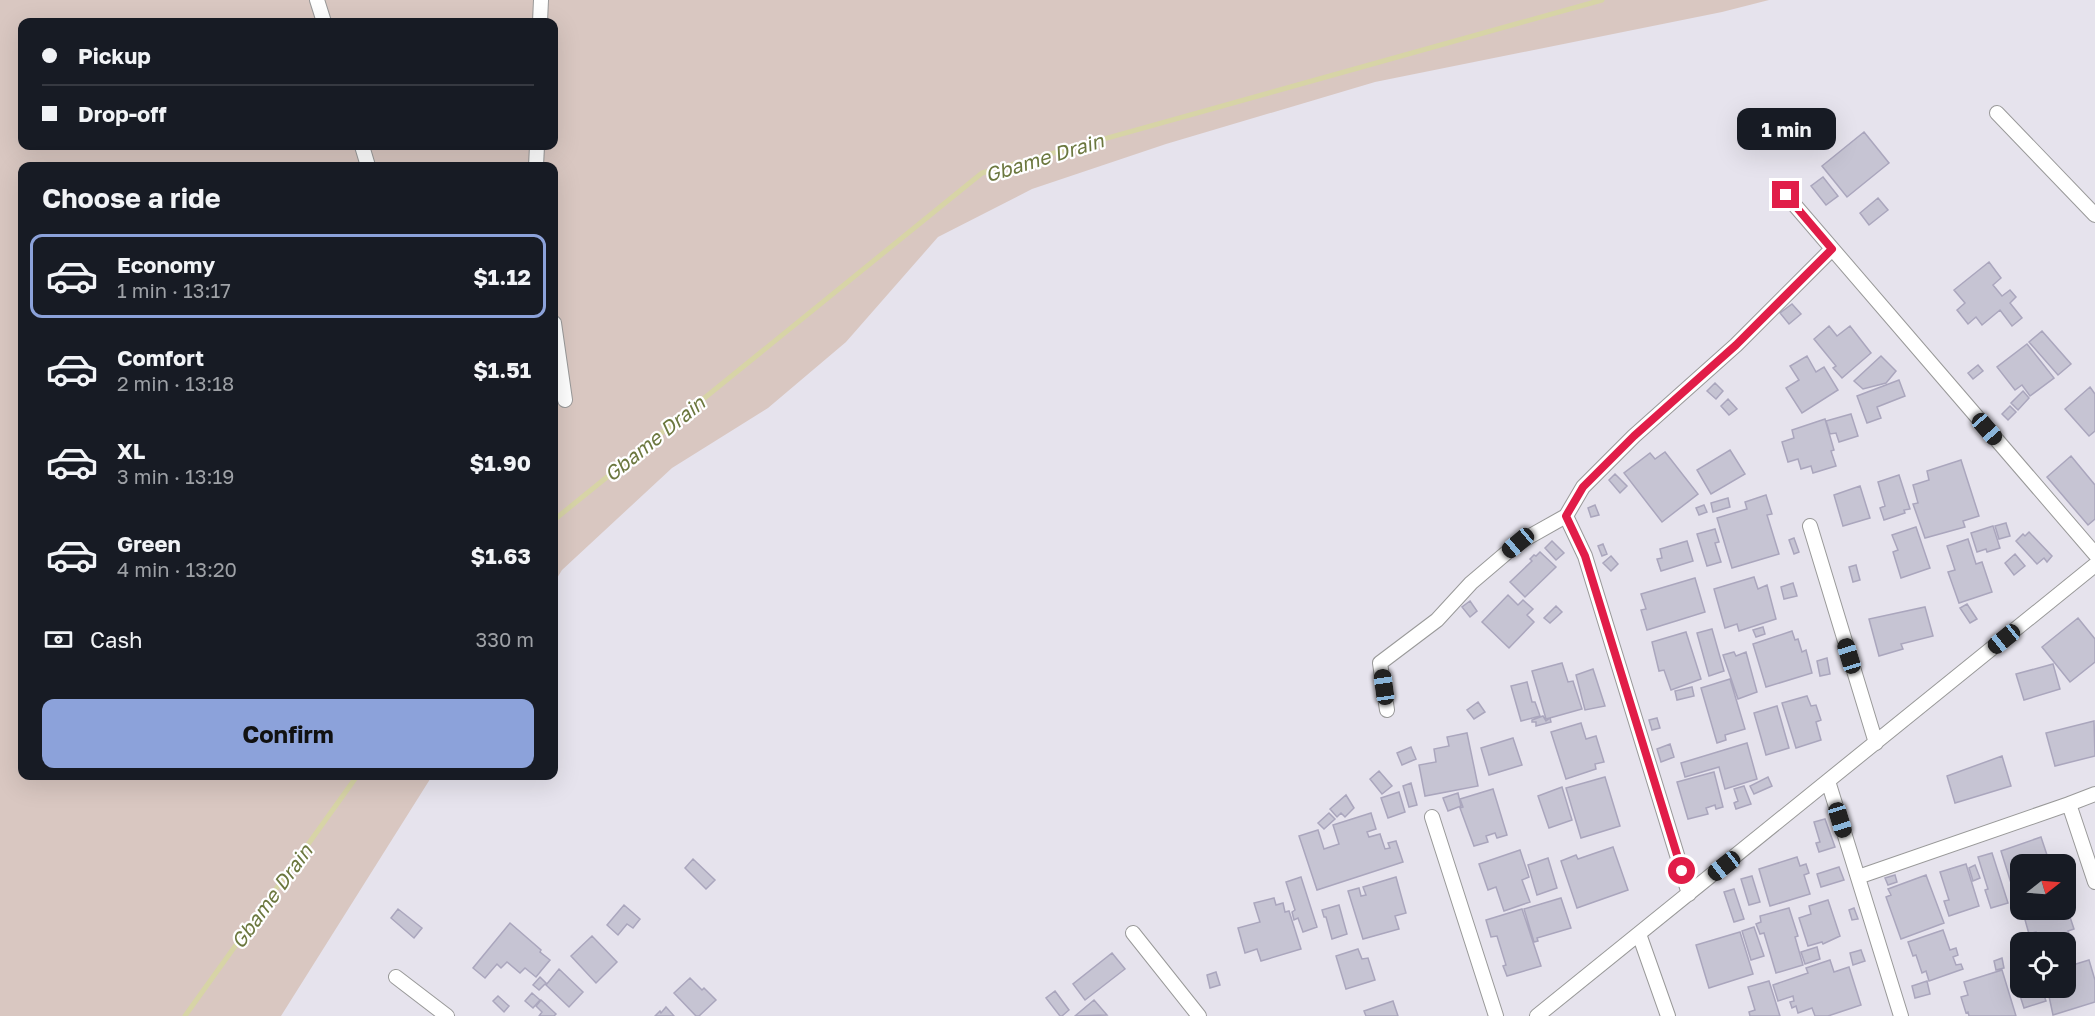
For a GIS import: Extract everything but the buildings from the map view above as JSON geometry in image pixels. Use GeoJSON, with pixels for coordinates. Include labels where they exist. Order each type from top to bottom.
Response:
{"type":"FeatureCollection","features":[{"type":"Feature","properties":{"kind":"street"},"geometry":{"type":"LineString","coordinates":[[317,0],[323,18]]}},
{"type":"Feature","properties":{"kind":"street"},"geometry":{"type":"LineString","coordinates":[[540,18],[541,0]]}},
{"type":"Feature","properties":{"kind":"street"},"geometry":{"type":"LineString","coordinates":[[1997,113],[2095,215]]}},
{"type":"Feature","properties":{"kind":"street"},"geometry":{"type":"LineString","coordinates":[[1786,195],[2095,554]]}},
{"type":"Feature","properties":{"kind":"street"},"geometry":{"type":"LineString","coordinates":[[1387,710],[1380,663],[1437,620],[1471,583],[1518,543],[1566,516],[1583,487],[1634,436],[1736,345],[1832,249]]}},
{"type":"Feature","properties":{"kind":"street"},"geometry":{"type":"LineString","coordinates":[[558,351],[565,400]]}},
{"type":"Feature","properties":{"kind":"street"},"geometry":{"type":"LineString","coordinates":[[1566,516],[1585,556],[1689,894]]}},
{"type":"Feature","properties":{"kind":"street"},"geometry":{"type":"LineString","coordinates":[[1810,526],[1876,743]]}},
{"type":"Feature","properties":{"kind":"street"},"geometry":{"type":"LineString","coordinates":[[1538,1016],[2095,566]]}},
{"type":"Feature","properties":{"kind":"street"},"geometry":{"type":"LineString","coordinates":[[1828,781],[1900,1016]]}},
{"type":"Feature","properties":{"kind":"street"},"geometry":{"type":"LineString","coordinates":[[1858,877],[2095,794]]}},
{"type":"Feature","properties":{"kind":"street"},"geometry":{"type":"LineString","coordinates":[[2069,804],[2095,882]]}},
{"type":"Feature","properties":{"kind":"street"},"geometry":{"type":"LineString","coordinates":[[1432,818],[1496,1016]]}},
{"type":"Feature","properties":{"kind":"street"},"geometry":{"type":"LineString","coordinates":[[1133,933],[1199,1016]]}},
{"type":"Feature","properties":{"kind":"street"},"geometry":{"type":"LineString","coordinates":[[1639,934],[1668,1016]]}},
{"type":"Feature","properties":{"kind":"street"},"geometry":{"type":"LineString","coordinates":[[396,977],[447,1016]]}},
{"type":"Feature","properties":{"kind":"shaded area"},"geometry":{"type":"Polygon","coordinates":[[[0,0],[1769,0],[1722,12],[1375,82],[1166,144],[1032,189],[938,237],[846,342],[768,408],[672,468],[562,570],[558,576],[558,162],[18,162],[18,780],[429,780],[281,1016],[0,1016],[0,0]]]}},
{"type":"Feature","properties":{"kind":"waterway","name":"Gbame Drain"},"geometry":{"type":"LineString","coordinates":[[558,517],[982,173],[1602,0]]}},
{"type":"Feature","properties":{"kind":"waterway","name":"Gbame Drain"},"geometry":{"type":"LineString","coordinates":[[185,1016],[354,780]]}},
{"type":"Feature","properties":{"kind":"route"},"geometry":{"type":"LineString","coordinates":[[1682,871],[1585,556],[1566,516],[1583,487],[1634,436],[1736,345],[1832,249],[1786,195]]}}]}
